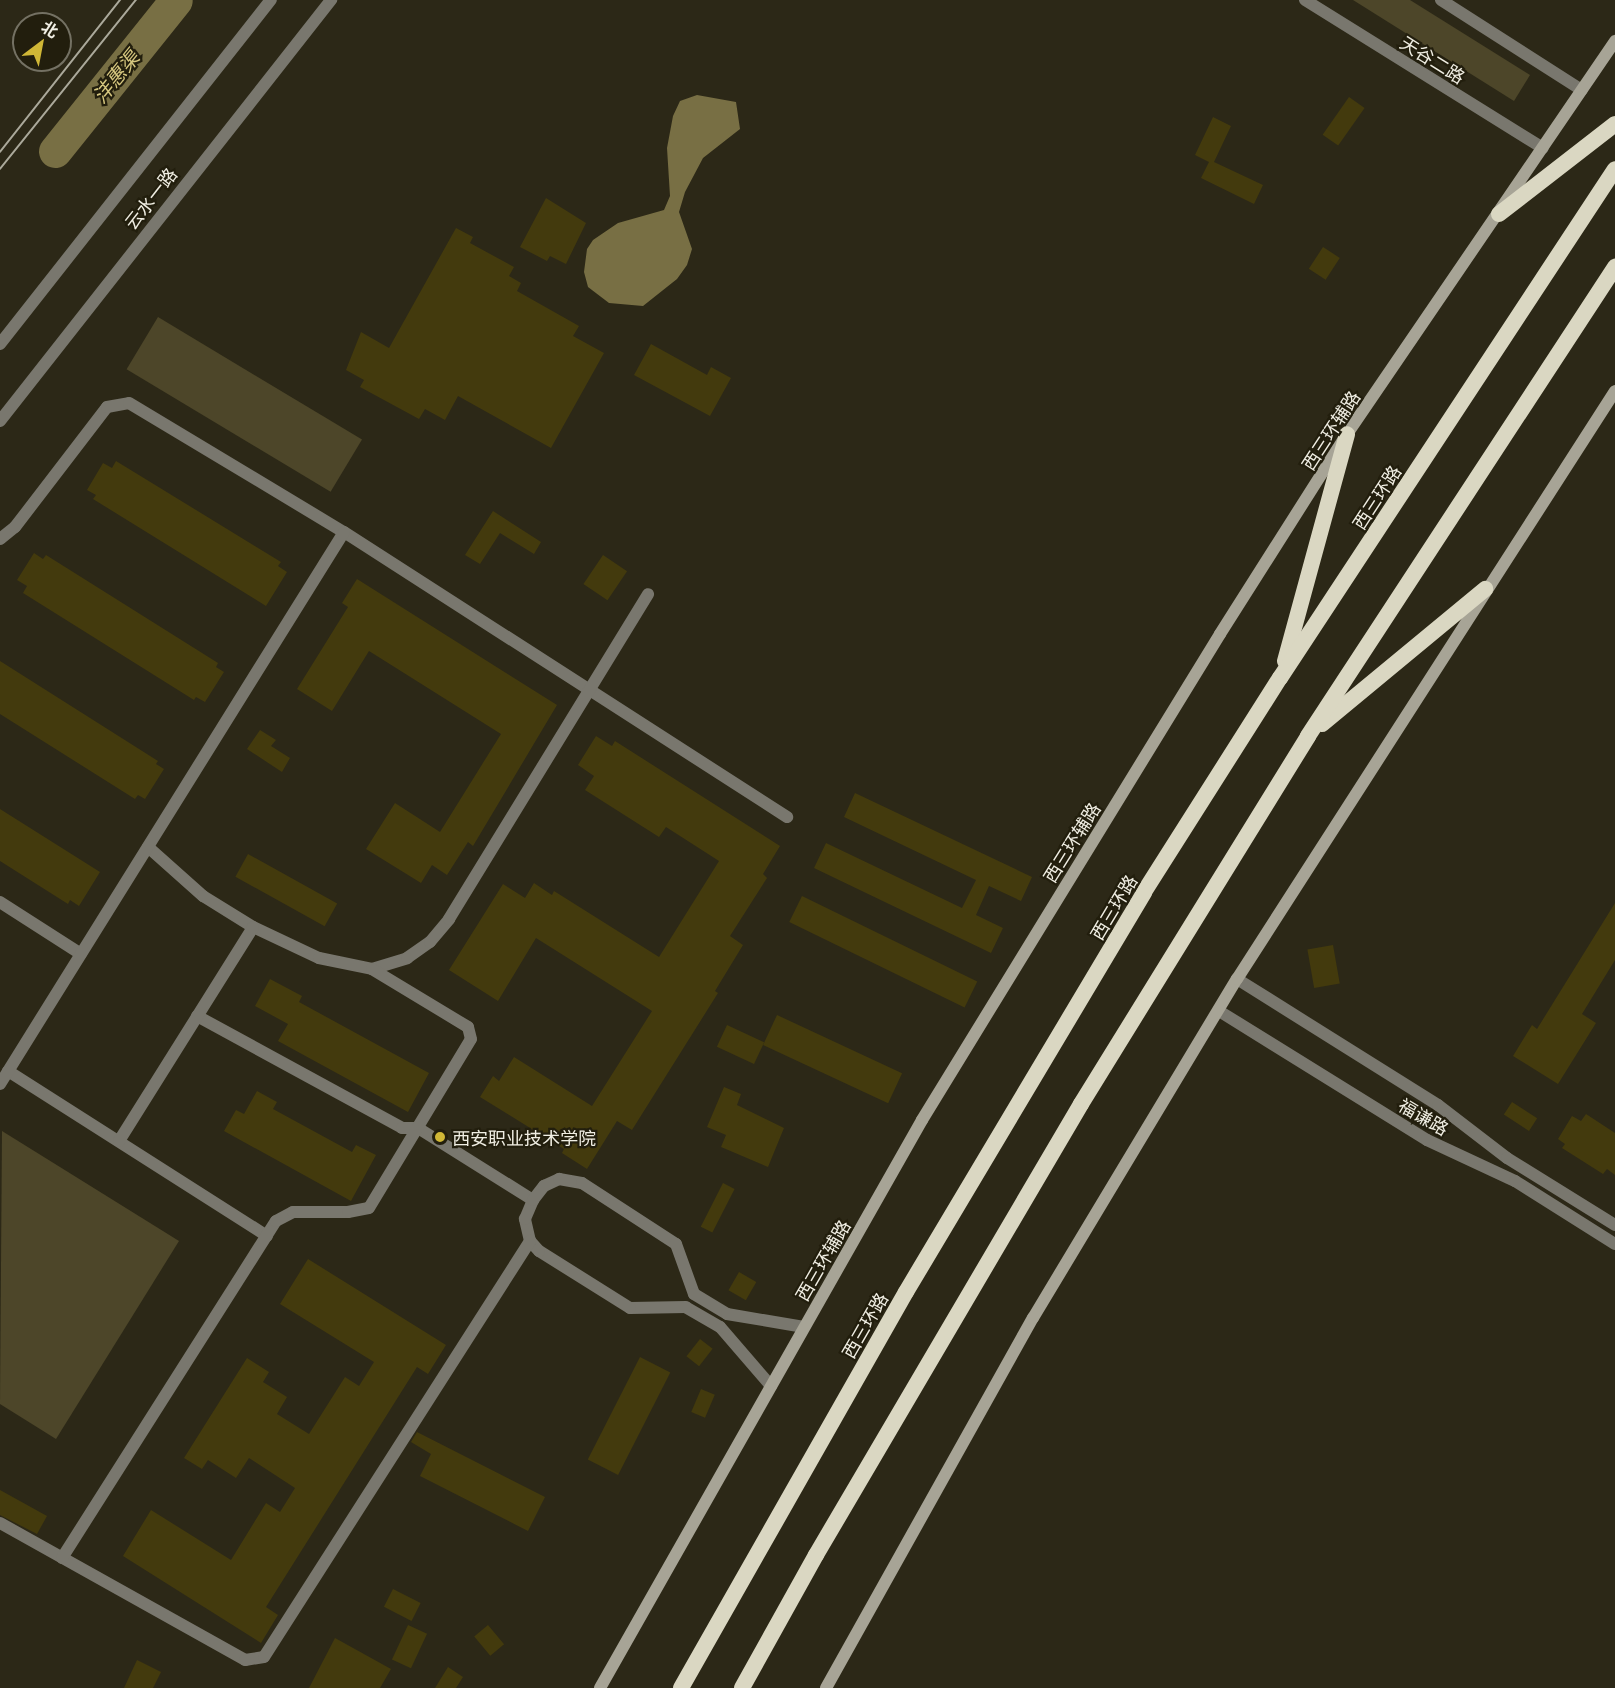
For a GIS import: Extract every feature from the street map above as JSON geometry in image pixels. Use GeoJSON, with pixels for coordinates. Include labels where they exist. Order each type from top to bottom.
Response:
{"type":"FeatureCollection","features":[{"type":"Feature","properties":{"kind":"highway"},"geometry":{"type":"LineString","coordinates":[[1498,214],[1615,124]]}},
{"type":"Feature","properties":{"kind":"highway","name":"西三环路"},"geometry":{"type":"LineString","coordinates":[[681,1688],[906,1292],[1144,892],[1280,678],[1615,169]]}},
{"type":"Feature","properties":{"kind":"highway"},"geometry":{"type":"LineString","coordinates":[[742,1688],[822,1544],[1081,1104],[1308,736],[1615,267]]}},
{"type":"Feature","properties":{"kind":"highway"},"geometry":{"type":"LineString","coordinates":[[1280,678],[1347,434]]}},
{"type":"Feature","properties":{"kind":"highway"},"geometry":{"type":"LineString","coordinates":[[1308,736],[1485,589]]}},
{"type":"Feature","properties":{"kind":"main road","name":"西三环辅路"},"geometry":{"type":"LineString","coordinates":[[600,1688],[922,1120],[1347,434],[1615,40]]}},
{"type":"Feature","properties":{"kind":"main road"},"geometry":{"type":"LineString","coordinates":[[826,1688],[1028,1328],[1237,979],[1485,589],[1615,391]]}},
{"type":"Feature","properties":{"kind":"street","name":"云水一路"},"geometry":{"type":"LineString","coordinates":[[0,344],[271,0]]}},
{"type":"Feature","properties":{"kind":"street","name":"云水一路"},"geometry":{"type":"LineString","coordinates":[[0,421],[331,0]]}},
{"type":"Feature","properties":{"kind":"street","name":"天谷二路"},"geometry":{"type":"LineString","coordinates":[[1305,0],[1543,148]]}},
{"type":"Feature","properties":{"kind":"street"},"geometry":{"type":"LineString","coordinates":[[1441,0],[1582,90]]}},
{"type":"Feature","properties":{"kind":"street"},"geometry":{"type":"LineString","coordinates":[[0,539],[15,527],[107,406],[129,403],[344,532],[787,817]]}},
{"type":"Feature","properties":{"kind":"street"},"geometry":{"type":"LineString","coordinates":[[0,1084],[344,532]]}},
{"type":"Feature","properties":{"kind":"street"},"geometry":{"type":"LineString","coordinates":[[372,969],[407,958],[430,942],[590,690],[648,594]]}},
{"type":"Feature","properties":{"kind":"street"},"geometry":{"type":"LineString","coordinates":[[62,1558],[276,1221],[293,1212],[348,1212],[369,1208],[471,1039],[468,1027],[372,969],[319,958],[253,927],[203,896],[148,847]]}},
{"type":"Feature","properties":{"kind":"street"},"geometry":{"type":"LineString","coordinates":[[0,902],[81,954]]}},
{"type":"Feature","properties":{"kind":"street"},"geometry":{"type":"LineString","coordinates":[[119,1141],[253,927]]}},
{"type":"Feature","properties":{"kind":"street","name":"福谦路"},"geometry":{"type":"LineString","coordinates":[[1237,979],[1438,1105],[1507,1158],[1615,1225]]}},
{"type":"Feature","properties":{"kind":"street","name":"福谦路"},"geometry":{"type":"LineString","coordinates":[[1218,1011],[1427,1140],[1515,1181],[1615,1244]]}},
{"type":"Feature","properties":{"kind":"street"},"geometry":{"type":"LineString","coordinates":[[197,1016],[402,1128],[418,1128],[533,1200]]}},
{"type":"Feature","properties":{"kind":"street"},"geometry":{"type":"LineString","coordinates":[[8,1071],[267,1236]]}},
{"type":"Feature","properties":{"kind":"street"},"geometry":{"type":"LineString","coordinates":[[771,1386],[711,1322],[686,1307],[630,1308],[539,1251],[530,1241],[525,1219],[533,1200],[544,1186],[560,1179],[582,1183],[676,1244],[694,1294],[728,1314],[804,1327]]}},
{"type":"Feature","properties":{"kind":"street"},"geometry":{"type":"LineString","coordinates":[[0,1523],[245,1660],[264,1657],[530,1241]]}},
{"type":"Feature","properties":{"kind":"shaded area"},"geometry":{"type":"Polygon","coordinates":[[[1353,0],[1410,0],[1530,75],[1514,101],[1353,0]]]}},
{"type":"Feature","properties":{"kind":"shaded area"},"geometry":{"type":"Polygon","coordinates":[[[697,95],[736,102],[740,129],[703,158],[685,192],[679,212],[692,249],[687,265],[677,279],[643,306],[609,303],[588,287],[584,272],[587,249],[593,240],[618,223],[664,210],[670,196],[667,148],[673,116],[680,101],[697,95]]]}},
{"type":"Feature","properties":{"kind":"shaded area"},"geometry":{"type":"Polygon","coordinates":[[[158,317],[362,440],[331,492],[127,369],[158,317]]]}},
{"type":"Feature","properties":{"kind":"shaded area"},"geometry":{"type":"Polygon","coordinates":[[[2,1131],[179,1241],[56,1439],[0,1404],[2,1131]]]}},
{"type":"Feature","properties":{"kind":"building"},"geometry":{"type":"Polygon","coordinates":[[[1349,97],[1365,108],[1338,146],[1323,135],[1349,97]]]}},
{"type":"Feature","properties":{"kind":"building"},"geometry":{"type":"Polygon","coordinates":[[[1213,117],[1231,126],[1214,162],[1263,185],[1254,204],[1201,178],[1209,162],[1195,155],[1213,117]]]}},
{"type":"Feature","properties":{"kind":"building"},"geometry":{"type":"Polygon","coordinates":[[[546,198],[586,223],[566,264],[550,256],[547,261],[520,247],[546,198]]]}},
{"type":"Feature","properties":{"kind":"building"},"geometry":{"type":"Polygon","coordinates":[[[456,228],[473,237],[470,243],[514,267],[509,276],[521,283],[517,291],[579,326],[573,336],[604,353],[551,448],[458,396],[445,420],[425,409],[419,419],[360,387],[364,380],[346,370],[361,332],[389,348],[456,228]]]}},
{"type":"Feature","properties":{"kind":"building"},"geometry":{"type":"Polygon","coordinates":[[[1323,247],[1340,258],[1326,280],[1309,269],[1323,247]]]}},
{"type":"Feature","properties":{"kind":"building"},"geometry":{"type":"Polygon","coordinates":[[[651,344],[707,375],[711,367],[731,378],[710,416],[634,375],[651,344]]]}},
{"type":"Feature","properties":{"kind":"building"},"geometry":{"type":"Polygon","coordinates":[[[116,461],[281,562],[278,566],[287,572],[266,606],[93,499],[96,495],[87,490],[103,463],[112,468],[116,461]]]}},
{"type":"Feature","properties":{"kind":"building"},"geometry":{"type":"Polygon","coordinates":[[[493,511],[541,542],[534,554],[500,533],[480,564],[465,555],[493,511]]]}},
{"type":"Feature","properties":{"kind":"building"},"geometry":{"type":"Polygon","coordinates":[[[34,553],[43,559],[46,555],[218,663],[216,667],[224,672],[205,702],[196,697],[194,700],[23,593],[27,586],[17,580],[34,553]]]}},
{"type":"Feature","properties":{"kind":"building"},"geometry":{"type":"Polygon","coordinates":[[[603,555],[627,571],[607,600],[583,584],[603,555]]]}},
{"type":"Feature","properties":{"kind":"building"},"geometry":{"type":"Polygon","coordinates":[[[357,579],[557,705],[473,846],[468,842],[447,875],[432,865],[421,883],[366,849],[395,803],[440,832],[501,734],[369,651],[332,711],[297,689],[348,607],[342,603],[357,579]]]}},
{"type":"Feature","properties":{"kind":"building"},"geometry":{"type":"Polygon","coordinates":[[[0,661],[158,761],[156,764],[164,769],[145,799],[138,795],[135,799],[0,714],[0,661]]]}},
{"type":"Feature","properties":{"kind":"building"},"geometry":{"type":"Polygon","coordinates":[[[260,730],[276,740],[271,746],[290,758],[282,772],[247,749],[260,730]]]}},
{"type":"Feature","properties":{"kind":"building"},"geometry":{"type":"Polygon","coordinates":[[[596,736],[612,746],[615,741],[780,846],[763,874],[767,878],[730,936],[743,945],[715,991],[718,993],[632,1130],[617,1121],[587,1169],[562,1153],[564,1149],[480,1097],[493,1076],[499,1081],[514,1057],[592,1106],[652,1011],[536,938],[498,1001],[449,970],[503,884],[525,898],[534,883],[552,895],[554,891],[659,957],[719,861],[666,827],[659,837],[585,790],[594,776],[578,765],[596,736]]]}},
{"type":"Feature","properties":{"kind":"building"},"geometry":{"type":"Polygon","coordinates":[[[855,793],[1032,877],[1021,901],[989,886],[976,915],[1003,928],[991,953],[814,868],[826,843],[962,908],[976,880],[844,817],[855,793]]]}},
{"type":"Feature","properties":{"kind":"building"},"geometry":{"type":"Polygon","coordinates":[[[0,809],[100,872],[79,906],[70,900],[68,904],[0,861],[0,809]]]}},
{"type":"Feature","properties":{"kind":"building"},"geometry":{"type":"Polygon","coordinates":[[[248,854],[337,903],[325,926],[235,877],[248,854]]]}},
{"type":"Feature","properties":{"kind":"building"},"geometry":{"type":"Polygon","coordinates":[[[802,896],[977,981],[965,1008],[789,922],[802,896]]]}},
{"type":"Feature","properties":{"kind":"building"},"geometry":{"type":"Polygon","coordinates":[[[1615,903],[1615,960],[1582,1014],[1596,1023],[1558,1084],[1513,1056],[1532,1025],[1537,1029],[1615,903]]]}},
{"type":"Feature","properties":{"kind":"building"},"geometry":{"type":"Polygon","coordinates":[[[1333,945],[1340,983],[1314,988],[1307,950],[1333,945]]]}},
{"type":"Feature","properties":{"kind":"building"},"geometry":{"type":"Polygon","coordinates":[[[270,979],[302,996],[299,1002],[429,1073],[408,1112],[278,1041],[288,1024],[255,1006],[270,979]]]}},
{"type":"Feature","properties":{"kind":"building"},"geometry":{"type":"Polygon","coordinates":[[[777,1015],[902,1073],[888,1103],[763,1045],[777,1015]]]}},
{"type":"Feature","properties":{"kind":"building"},"geometry":{"type":"Polygon","coordinates":[[[727,1025],[764,1042],[754,1064],[717,1047],[727,1025]]]}},
{"type":"Feature","properties":{"kind":"building"},"geometry":{"type":"Polygon","coordinates":[[[724,1087],[741,1094],[737,1105],[784,1128],[768,1167],[721,1147],[726,1135],[707,1127],[724,1087]]]}},
{"type":"Feature","properties":{"kind":"building"},"geometry":{"type":"Polygon","coordinates":[[[257,1091],[277,1102],[273,1109],[352,1152],[356,1145],[376,1155],[351,1201],[224,1131],[236,1110],[244,1114],[257,1091]]]}},
{"type":"Feature","properties":{"kind":"building"},"geometry":{"type":"Polygon","coordinates":[[[1512,1102],[1537,1118],[1529,1131],[1504,1115],[1512,1102]]]}},
{"type":"Feature","properties":{"kind":"building"},"geometry":{"type":"Polygon","coordinates":[[[1586,1114],[1615,1133],[1615,1175],[1607,1169],[1603,1174],[1562,1148],[1565,1144],[1558,1139],[1572,1116],[1581,1121],[1586,1114]]]}},
{"type":"Feature","properties":{"kind":"building"},"geometry":{"type":"Polygon","coordinates":[[[723,1183],[735,1189],[712,1233],[701,1227],[723,1183]]]}},
{"type":"Feature","properties":{"kind":"building"},"geometry":{"type":"Polygon","coordinates":[[[308,1259],[446,1345],[428,1374],[417,1367],[266,1607],[278,1615],[261,1643],[123,1556],[151,1510],[231,1560],[266,1503],[280,1512],[295,1488],[249,1458],[236,1478],[208,1460],[202,1469],[184,1458],[247,1358],[269,1372],[263,1382],[287,1397],[277,1414],[309,1434],[345,1377],[359,1386],[374,1362],[280,1304],[308,1259]]]}},
{"type":"Feature","properties":{"kind":"building"},"geometry":{"type":"Polygon","coordinates":[[[739,1272],[756,1282],[746,1300],[728,1290],[739,1272]]]}},
{"type":"Feature","properties":{"kind":"building"},"geometry":{"type":"Polygon","coordinates":[[[700,1339],[713,1349],[699,1366],[686,1356],[700,1339]]]}},
{"type":"Feature","properties":{"kind":"building"},"geometry":{"type":"Polygon","coordinates":[[[640,1357],[670,1372],[618,1475],[588,1459],[640,1357]]]}},
{"type":"Feature","properties":{"kind":"building"},"geometry":{"type":"Polygon","coordinates":[[[701,1389],[715,1395],[705,1418],[691,1412],[701,1389]]]}},
{"type":"Feature","properties":{"kind":"building"},"geometry":{"type":"Polygon","coordinates":[[[417,1432],[545,1497],[528,1531],[420,1476],[431,1454],[411,1442],[417,1432]]]}},
{"type":"Feature","properties":{"kind":"building"},"geometry":{"type":"Polygon","coordinates":[[[0,1490],[47,1516],[37,1534],[0,1515],[0,1490]]]}},
{"type":"Feature","properties":{"kind":"building"},"geometry":{"type":"Polygon","coordinates":[[[393,1589],[421,1603],[412,1621],[384,1607],[393,1589]]]}},
{"type":"Feature","properties":{"kind":"building"},"geometry":{"type":"Polygon","coordinates":[[[408,1625],[427,1634],[411,1668],[392,1659],[408,1625]]]}},
{"type":"Feature","properties":{"kind":"building"},"geometry":{"type":"Polygon","coordinates":[[[488,1625],[504,1644],[490,1656],[474,1637],[488,1625]]]}},
{"type":"Feature","properties":{"kind":"building"},"geometry":{"type":"Polygon","coordinates":[[[335,1638],[391,1669],[380,1688],[309,1688],[335,1638]]]}},
{"type":"Feature","properties":{"kind":"building"},"geometry":{"type":"Polygon","coordinates":[[[137,1660],[161,1672],[153,1688],[124,1688],[137,1660]]]}},
{"type":"Feature","properties":{"kind":"building"},"geometry":{"type":"Polygon","coordinates":[[[448,1667],[463,1677],[456,1688],[435,1688],[448,1667]]]}},
{"type":"Feature","properties":{"kind":"waterway","name":"沣惠渠"},"geometry":{"type":"LineString","coordinates":[[55,151],[176,0]]}},
{"type":"Feature","properties":{"kind":"tram line"},"geometry":{"type":"LineString","coordinates":[[0,152],[120,0]]}},
{"type":"Feature","properties":{"kind":"tram line"},"geometry":{"type":"LineString","coordinates":[[0,169],[136,0]]}},
{"type":"Feature","properties":{"kind":"place","name":"西安职业技术学院"},"geometry":{"type":"Point","coordinates":[440,1137]}}]}
